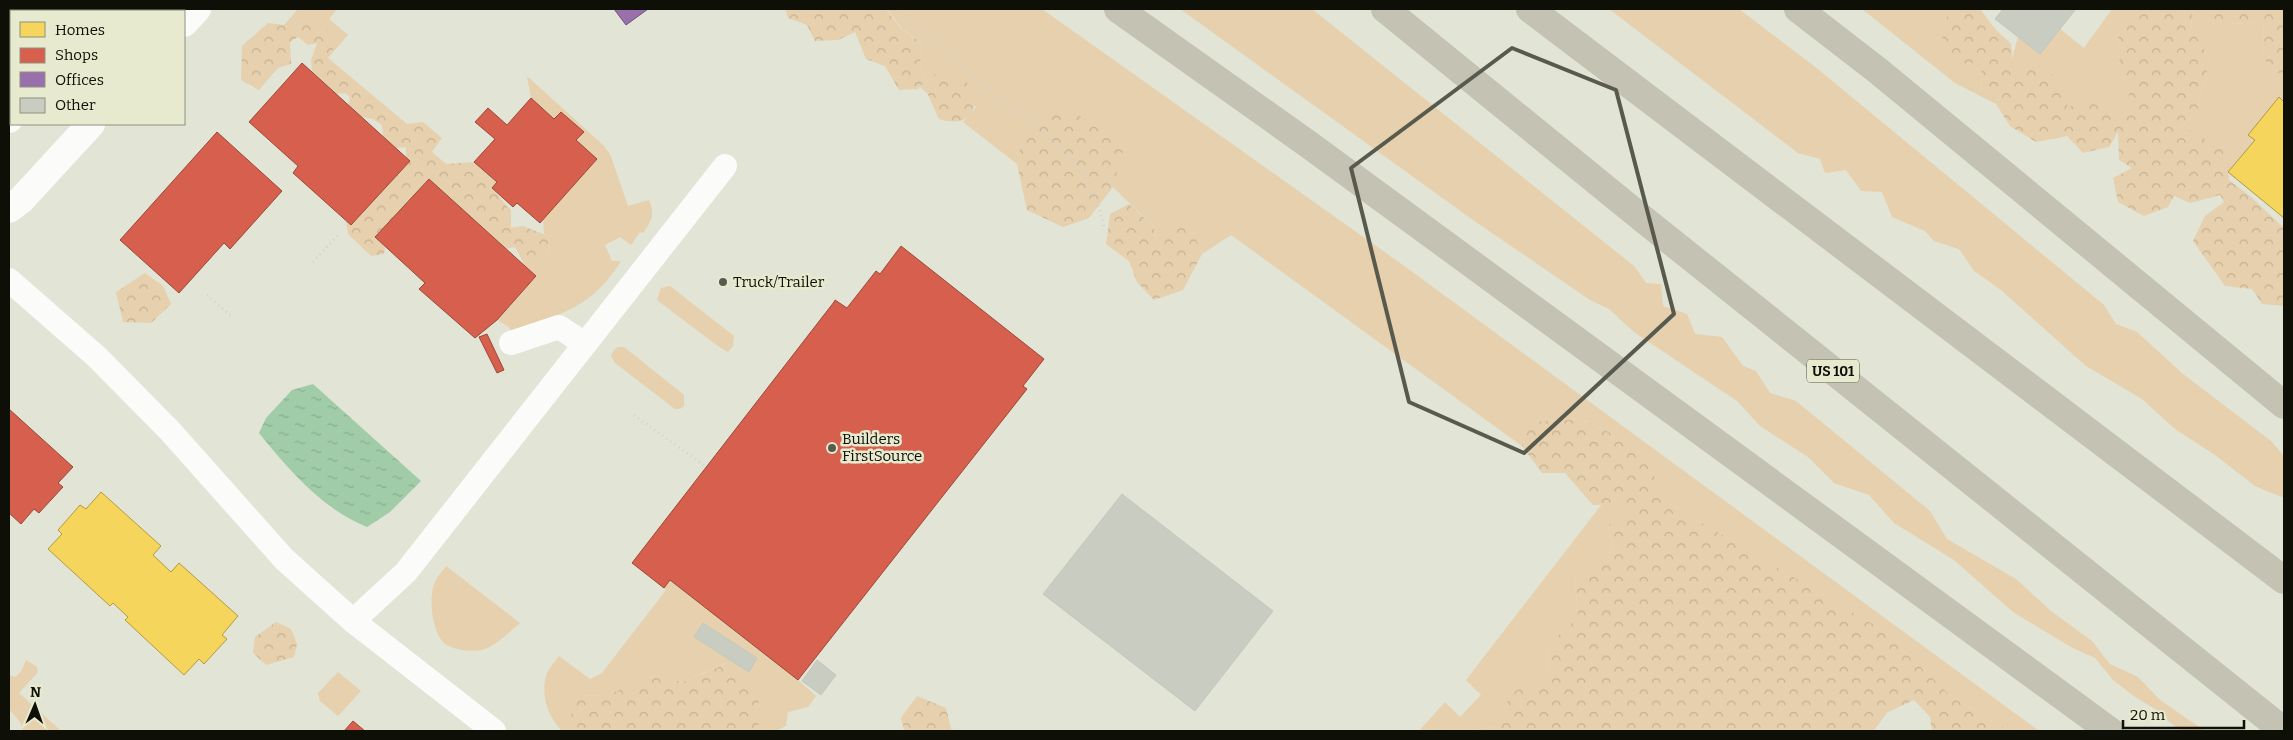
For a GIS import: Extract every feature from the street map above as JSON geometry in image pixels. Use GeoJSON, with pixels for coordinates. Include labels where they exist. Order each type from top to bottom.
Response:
{"type":"FeatureCollection","features":[{"type":"Feature","properties":{"kind":"highway"},"geometry":{"type":"LineString","coordinates":[[1118,9],[1308,144],[2110,731]]}},
{"type":"Feature","properties":{"kind":"highway","name":"US 101"},"geometry":{"type":"LineString","coordinates":[[1385,9],[1651,225],[2284,731]]}},
{"type":"Feature","properties":{"kind":"highway"},"geometry":{"type":"LineString","coordinates":[[1530,9],[2284,580]]}},
{"type":"Feature","properties":{"kind":"highway"},"geometry":{"type":"LineString","coordinates":[[1798,9],[1878,70],[2284,405]]}},
{"type":"Feature","properties":{"kind":"street"},"geometry":{"type":"LineString","coordinates":[[185,22],[197,9]]}},
{"type":"Feature","properties":{"kind":"street"},"geometry":{"type":"LineString","coordinates":[[9,209],[21,200],[90,125]]}},
{"type":"Feature","properties":{"kind":"lane"},"geometry":{"type":"LineString","coordinates":[[353,621],[406,572],[725,166]]}},
{"type":"Feature","properties":{"kind":"lane"},"geometry":{"type":"LineString","coordinates":[[9,280],[97,357],[170,431],[284,559],[353,621],[494,731]]}},
{"type":"Feature","properties":{"kind":"lane"},"geometry":{"type":"LineString","coordinates":[[512,343],[559,327],[585,344]]}},
{"type":"Feature","properties":{"kind":"path"},"geometry":{"type":"LineString","coordinates":[[896,9],[952,59],[1025,118],[1083,172],[1100,210],[1104,228]]}},
{"type":"Feature","properties":{"kind":"path"},"geometry":{"type":"LineString","coordinates":[[313,262],[340,233]]}},
{"type":"Feature","properties":{"kind":"path"},"geometry":{"type":"LineString","coordinates":[[207,295],[232,316]]}},
{"type":"Feature","properties":{"kind":"path"},"geometry":{"type":"LineString","coordinates":[[634,415],[706,467]]}},
{"type":"Feature","properties":{"kind":"highlighted area"},"geometry":{"type":"Polygon","coordinates":[[[1512,48],[1616,90],[1674,314],[1524,453],[1409,402],[1351,168],[1512,48]]]}},
{"type":"Feature","properties":{"kind":"green space"},"geometry":{"type":"Polygon","coordinates":[[[298,9],[337,9],[329,19],[348,35],[328,58],[338,41],[284,25],[298,9]]]}},
{"type":"Feature","properties":{"kind":"green space"},"geometry":{"type":"Polygon","coordinates":[[[785,9],[886,9],[901,29],[922,43],[920,66],[926,81],[918,89],[899,90],[885,66],[866,59],[855,32],[838,40],[815,41],[807,25],[788,18],[785,9]]]}},
{"type":"Feature","properties":{"kind":"green space"},"geometry":{"type":"Polygon","coordinates":[[[887,9],[1042,9],[1407,268],[2039,731],[2009,731],[1951,696],[1881,629],[1675,507],[1632,443],[1581,419],[1529,422],[1522,446],[1231,235],[1202,254],[1193,232],[1156,240],[1154,227],[1113,187],[1123,147],[1022,141],[1017,164],[963,122],[976,107],[935,74],[927,93],[920,87],[926,81],[920,66],[922,43],[902,29],[887,9]]]}},
{"type":"Feature","properties":{"kind":"green space"},"geometry":{"type":"Polygon","coordinates":[[[1180,9],[1312,9],[1634,266],[1646,283],[1661,284],[1663,306],[1687,314],[1695,334],[1722,337],[1743,366],[1756,371],[1770,393],[1796,401],[1930,511],[1947,539],[2016,579],[2051,611],[2092,641],[2110,664],[2138,677],[2160,700],[2205,731],[2181,731],[2160,712],[2135,697],[2113,680],[2095,658],[2071,647],[2013,612],[1954,560],[1894,523],[1869,495],[1834,483],[1808,457],[1760,426],[1737,401],[1634,332],[1609,309],[1590,300],[1473,220],[1180,9]]]}},
{"type":"Feature","properties":{"kind":"green space"},"geometry":{"type":"Polygon","coordinates":[[[1609,9],[1739,9],[1814,66],[2104,305],[2116,324],[2137,332],[2183,374],[2271,441],[2284,456],[2284,498],[2255,486],[2215,455],[2175,429],[2142,399],[2086,366],[2001,290],[1974,271],[1959,249],[1934,241],[1925,231],[1892,217],[1882,192],[1861,191],[1846,170],[1825,173],[1820,159],[1798,153],[1609,9]]]}},
{"type":"Feature","properties":{"kind":"green space"},"geometry":{"type":"Polygon","coordinates":[[[1862,9],[1951,9],[1942,26],[1955,65],[1981,62],[1982,91],[2000,94],[1996,104],[1955,83],[1862,9]]]}},
{"type":"Feature","properties":{"kind":"green space"},"geometry":{"type":"Polygon","coordinates":[[[1951,9],[1980,9],[1995,29],[2011,44],[2013,70],[2035,63],[2061,80],[2068,108],[2090,95],[2121,119],[2129,94],[2120,70],[2118,31],[2148,9],[2284,9],[2284,79],[2262,58],[2264,22],[2226,24],[2193,11],[2191,27],[2210,59],[2197,111],[2182,126],[2226,152],[2229,180],[2251,197],[2284,228],[2284,306],[2262,304],[2252,289],[2225,286],[2193,241],[2205,216],[2224,202],[2220,195],[2190,203],[2174,196],[2168,207],[2144,216],[2118,202],[2113,178],[2132,168],[2119,160],[2118,132],[2109,147],[2083,153],[2067,136],[2036,142],[2010,126],[1996,104],[2000,95],[1982,91],[1981,62],[1955,65],[1943,53],[1942,26],[1951,9]]]}},
{"type":"Feature","properties":{"kind":"green space"},"geometry":{"type":"Polygon","coordinates":[[[2112,9],[2148,9],[2118,31],[2120,70],[2129,94],[2122,120],[2068,108],[2012,70],[2012,59],[2018,37],[2040,54],[2060,29],[2084,48],[2112,9]]]}},
{"type":"Feature","properties":{"kind":"green space"},"geometry":{"type":"Polygon","coordinates":[[[2193,10],[2226,24],[2264,22],[2262,58],[2284,79],[2284,102],[2279,98],[2249,135],[2255,140],[2228,172],[2182,126],[2197,111],[2210,59],[2191,27],[2193,10]]]}},
{"type":"Feature","properties":{"kind":"green space"},"geometry":{"type":"Polygon","coordinates":[[[304,16],[325,27],[338,41],[328,58],[407,124],[423,122],[442,138],[432,152],[446,164],[474,162],[497,182],[492,188],[511,211],[511,228],[523,226],[548,236],[549,259],[527,269],[515,247],[506,249],[375,237],[385,247],[384,254],[371,256],[348,234],[346,221],[351,225],[409,161],[406,157],[406,147],[395,148],[383,136],[382,125],[373,119],[362,117],[348,106],[350,97],[345,93],[336,94],[312,72],[311,60],[317,43],[308,45],[298,37],[290,42],[291,64],[278,68],[259,90],[241,80],[242,46],[268,23],[284,25],[304,16]]]}},
{"type":"Feature","properties":{"kind":"green space"},"geometry":{"type":"Polygon","coordinates":[[[934,74],[959,76],[976,90],[974,107],[967,117],[956,121],[939,119],[927,93],[934,74]]]}},
{"type":"Feature","properties":{"kind":"green space"},"geometry":{"type":"Polygon","coordinates":[[[527,76],[603,145],[610,154],[628,206],[649,200],[652,213],[646,229],[643,233],[640,232],[631,245],[620,237],[605,245],[612,261],[621,261],[598,290],[574,308],[511,331],[509,327],[497,320],[536,277],[527,269],[549,259],[548,236],[544,234],[543,218],[576,140],[584,132],[561,112],[554,119],[531,98],[527,76]]]}},
{"type":"Feature","properties":{"kind":"green space"},"geometry":{"type":"Polygon","coordinates":[[[1050,115],[1080,116],[1124,147],[1113,187],[1089,218],[1063,227],[1027,210],[1017,164],[1021,141],[1050,115]]]}},
{"type":"Feature","properties":{"kind":"green space"},"geometry":{"type":"Polygon","coordinates":[[[1129,204],[1154,227],[1156,240],[1182,224],[1193,232],[1202,254],[1183,290],[1154,300],[1137,282],[1129,261],[1106,244],[1110,214],[1129,204]]]}},
{"type":"Feature","properties":{"kind":"green space"},"geometry":{"type":"Polygon","coordinates":[[[145,273],[163,286],[171,304],[151,323],[123,322],[116,292],[145,273]]]}},
{"type":"Feature","properties":{"kind":"green space"},"geometry":{"type":"Polygon","coordinates":[[[670,286],[734,336],[733,346],[728,352],[657,300],[661,288],[670,286]]]}},
{"type":"Feature","properties":{"kind":"green space"},"geometry":{"type":"Polygon","coordinates":[[[618,347],[624,347],[684,395],[684,406],[680,409],[675,409],[615,363],[611,356],[618,347]]]}},
{"type":"Feature","properties":{"kind":"green space"},"geometry":{"type":"Polygon","coordinates":[[[1581,419],[1632,443],[1675,507],[1881,629],[1951,696],[2009,731],[1932,731],[1930,717],[1914,700],[1888,712],[1873,731],[1460,731],[1498,727],[1511,692],[1549,680],[1548,645],[1578,617],[1575,579],[1613,549],[1608,525],[1630,511],[1622,504],[1593,505],[1565,473],[1542,473],[1522,446],[1528,422],[1581,419]]]}},
{"type":"Feature","properties":{"kind":"green space"},"geometry":{"type":"Polygon","coordinates":[[[1602,504],[1622,504],[1630,511],[1608,525],[1613,549],[1575,579],[1578,617],[1548,645],[1549,680],[1511,692],[1498,727],[1460,731],[1419,731],[1445,702],[1460,717],[1481,695],[1466,680],[1602,504]]]}},
{"type":"Feature","properties":{"kind":"green space"},"geometry":{"type":"Polygon","coordinates":[[[446,566],[520,623],[497,642],[482,650],[460,650],[445,644],[436,628],[432,612],[432,595],[435,582],[446,566]]]}},
{"type":"Feature","properties":{"kind":"green space"},"geometry":{"type":"Polygon","coordinates":[[[670,580],[798,680],[816,696],[808,707],[788,712],[786,726],[775,731],[751,731],[760,723],[725,664],[682,682],[657,675],[607,695],[578,696],[569,722],[582,731],[562,731],[549,713],[545,699],[544,691],[548,671],[559,656],[590,679],[602,673],[666,590],[664,588],[670,580]],[[703,623],[694,637],[749,672],[757,658],[703,623]]]}},
{"type":"Feature","properties":{"kind":"green space"},"geometry":{"type":"Polygon","coordinates":[[[276,622],[291,629],[297,644],[294,657],[266,665],[253,653],[255,637],[276,622]]]}},
{"type":"Feature","properties":{"kind":"green space"},"geometry":{"type":"Polygon","coordinates":[[[26,660],[37,667],[38,672],[19,693],[61,731],[23,731],[20,722],[9,709],[9,675],[15,677],[21,672],[26,660]]]}},
{"type":"Feature","properties":{"kind":"green space"},"geometry":{"type":"Polygon","coordinates":[[[726,664],[758,690],[760,723],[751,731],[582,731],[569,722],[577,696],[607,695],[657,675],[682,682],[726,664]]]}},
{"type":"Feature","properties":{"kind":"green space"},"geometry":{"type":"Polygon","coordinates":[[[338,672],[361,691],[338,716],[320,701],[318,693],[338,672]]]}},
{"type":"Feature","properties":{"kind":"green space"},"geometry":{"type":"Polygon","coordinates":[[[917,696],[946,708],[951,729],[956,731],[903,731],[901,718],[917,696]]]}},
{"type":"Feature","properties":{"kind":"water"},"geometry":{"type":"Polygon","coordinates":[[[313,384],[421,481],[390,512],[367,527],[335,510],[307,487],[259,433],[266,418],[292,390],[313,384]]]}},
{"type":"Feature","properties":{"kind":"building: Homes"},"geometry":{"type":"Polygon","coordinates":[[[2279,97],[2284,102],[2284,218],[2228,172],[2255,140],[2248,135],[2279,97]]]}},
{"type":"Feature","properties":{"kind":"building: Homes"},"geometry":{"type":"Polygon","coordinates":[[[101,492],[161,546],[153,555],[171,572],[179,563],[238,616],[222,635],[227,639],[204,664],[199,659],[184,675],[125,620],[128,617],[113,603],[110,606],[48,549],[62,534],[58,530],[80,505],[86,509],[101,492]]]}},
{"type":"Feature","properties":{"kind":"building: Shops"},"geometry":{"type":"Polygon","coordinates":[[[302,63],[410,161],[351,225],[293,173],[298,166],[249,122],[302,63]]]}},
{"type":"Feature","properties":{"kind":"building: Shops"},"geometry":{"type":"Polygon","coordinates":[[[531,98],[554,119],[561,112],[584,132],[576,140],[597,159],[540,223],[517,203],[513,207],[492,188],[497,182],[474,162],[495,139],[475,122],[488,108],[507,125],[531,98]]]}},
{"type":"Feature","properties":{"kind":"building: Shops"},"geometry":{"type":"Polygon","coordinates":[[[217,132],[282,191],[230,249],[224,243],[179,293],[120,240],[217,132]]]}},
{"type":"Feature","properties":{"kind":"building: Shops"},"geometry":{"type":"Polygon","coordinates":[[[429,179],[536,276],[497,320],[475,338],[419,289],[425,283],[375,237],[429,179]]]}},
{"type":"Feature","properties":{"kind":"building: Shops"},"geometry":{"type":"Polygon","coordinates":[[[901,246],[1044,359],[1023,386],[1027,389],[798,680],[670,580],[664,588],[632,563],[835,300],[847,308],[876,271],[880,274],[901,246]]]}},
{"type":"Feature","properties":{"kind":"building: Shops"},"geometry":{"type":"Polygon","coordinates":[[[487,334],[504,370],[497,373],[479,337],[487,334]]]}},
{"type":"Feature","properties":{"kind":"building: Shops"},"geometry":{"type":"Polygon","coordinates":[[[9,409],[73,467],[58,483],[63,487],[39,513],[34,509],[21,524],[9,513],[9,409]]]}},
{"type":"Feature","properties":{"kind":"building: Shops"},"geometry":{"type":"Polygon","coordinates":[[[353,721],[365,731],[344,731],[353,721]]]}},
{"type":"Feature","properties":{"kind":"building: Offices"},"geometry":{"type":"Polygon","coordinates":[[[614,9],[648,9],[626,25],[614,9]]]}},
{"type":"Feature","properties":{"kind":"building: Other"},"geometry":{"type":"Polygon","coordinates":[[[2003,9],[2076,9],[2040,54],[1995,19],[2003,9]]]}},
{"type":"Feature","properties":{"kind":"building: Other"},"geometry":{"type":"Polygon","coordinates":[[[1122,494],[1273,611],[1195,711],[1043,594],[1122,494]]]}},
{"type":"Feature","properties":{"kind":"building: Other"},"geometry":{"type":"Polygon","coordinates":[[[703,623],[757,658],[749,672],[694,637],[703,623]]]}},
{"type":"Feature","properties":{"kind":"building: Other"},"geometry":{"type":"Polygon","coordinates":[[[817,660],[836,675],[821,695],[802,681],[817,660]]]}},
{"type":"Feature","properties":{"kind":"place","name":"Truck/Trailer"},"geometry":{"type":"Point","coordinates":[723,282]}},
{"type":"Feature","properties":{"kind":"place","name":"Builders FirstSource"},"geometry":{"type":"Point","coordinates":[832,448]}}]}
